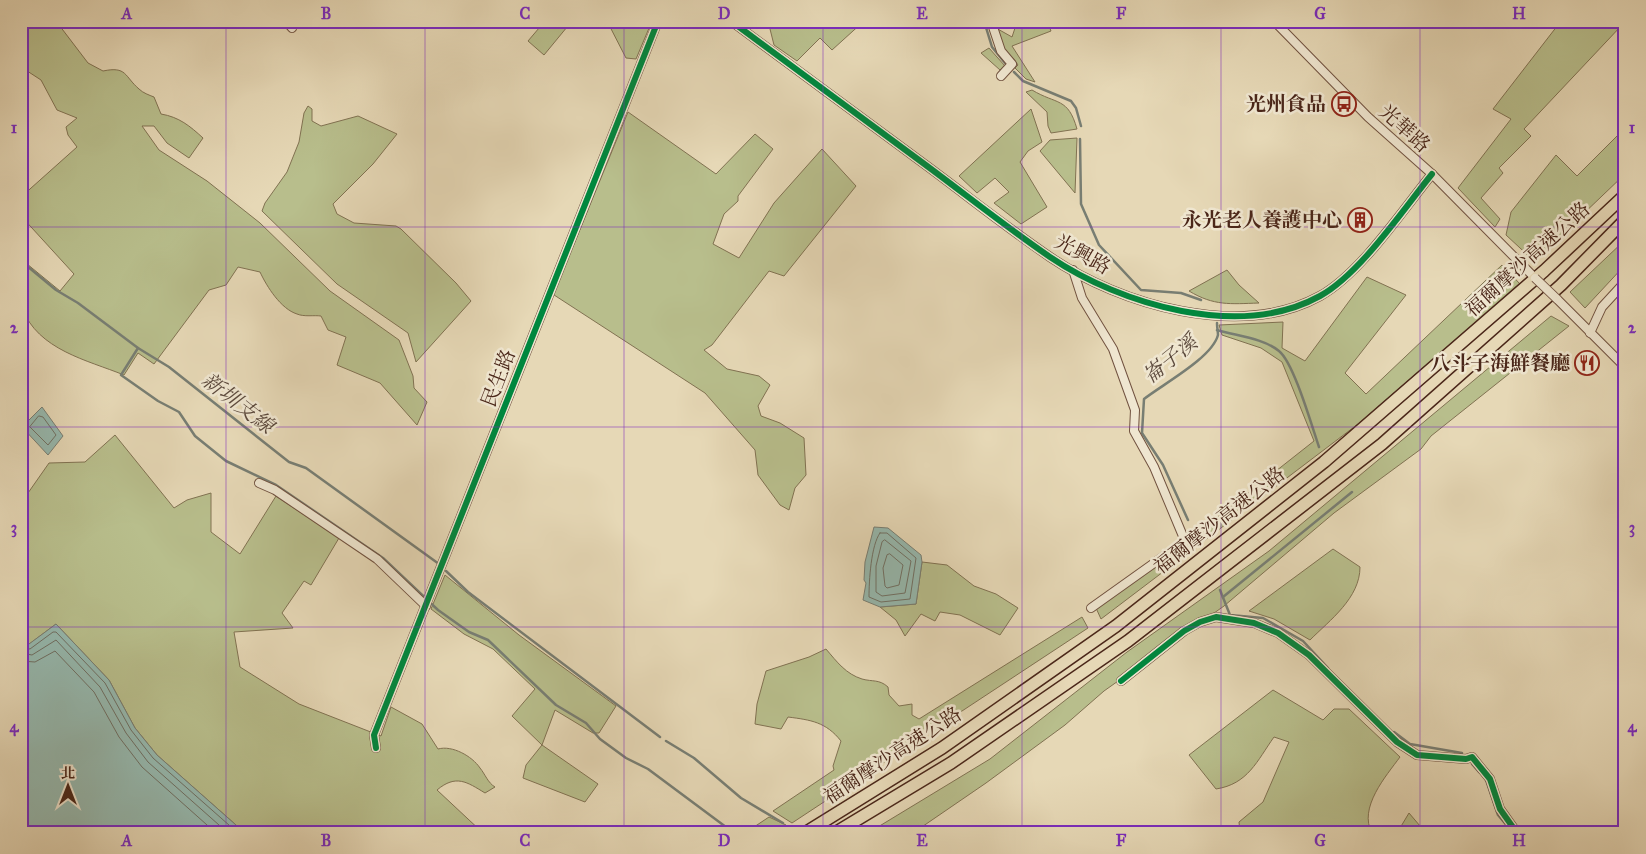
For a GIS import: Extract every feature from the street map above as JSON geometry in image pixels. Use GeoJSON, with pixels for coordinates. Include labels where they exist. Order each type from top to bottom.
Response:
{"type":"FeatureCollection","features":[{"type":"Feature","properties":{"kind":"highway","name":"福爾摩沙高速公路"},"geometry":{"type":"LineString","coordinates":[[805,833],[942,748],[1116,626],[1324,462],[1544,271],[1625,195]]}},
{"type":"Feature","properties":{"kind":"highway","name":"福爾摩沙高速公路"},"geometry":{"type":"LineString","coordinates":[[835,833],[951,762],[1128,641],[1382,444],[1561,286],[1625,220]]}},
{"type":"Feature","properties":{"kind":"street","name":"民生路"},"geometry":{"type":"LineString","coordinates":[[376,748],[374,735],[547,295],[658,21]]}},
{"type":"Feature","properties":{"kind":"street","name":"光興路"},"geometry":{"type":"LineString","coordinates":[[731,21],[1050,257],[1117,291],[1155,305],[1210,316],[1252,316],[1276,312],[1321,296],[1351,274],[1432,174]]}},
{"type":"Feature","properties":{"kind":"street"},"geometry":{"type":"LineString","coordinates":[[991,21],[1001,51],[1012,64],[1001,76]]}},
{"type":"Feature","properties":{"kind":"street","name":"光華路"},"geometry":{"type":"LineString","coordinates":[[1274,21],[1368,117],[1432,174],[1590,332]]}},
{"type":"Feature","properties":{"kind":"street"},"geometry":{"type":"LineString","coordinates":[[1073,270],[1082,298],[1113,349],[1135,410],[1134,431],[1154,467],[1185,541],[1092,608]]}},
{"type":"Feature","properties":{"kind":"street"},"geometry":{"type":"LineString","coordinates":[[1625,282],[1602,307],[1590,332],[1625,367]]}},
{"type":"Feature","properties":{"kind":"street"},"geometry":{"type":"LineString","coordinates":[[259,484],[275,490],[377,559],[426,606]]}},
{"type":"Feature","properties":{"kind":"street"},"geometry":{"type":"LineString","coordinates":[[1121,681],[1184,631],[1200,622],[1216,617],[1254,623],[1278,633],[1309,655],[1397,742],[1417,755],[1466,759],[1472,757],[1490,779],[1500,809],[1517,833]]}},
{"type":"Feature","properties":{"kind":"green space"},"geometry":{"type":"Polygon","coordinates":[[[21,21],[56,21],[88,63],[103,71],[121,71],[146,94],[154,97],[161,114],[173,117],[184,123],[203,138],[189,158],[167,143],[154,126],[142,126],[159,150],[207,181],[260,223],[330,291],[399,340],[413,376],[414,388],[427,402],[417,425],[380,383],[337,365],[346,337],[328,330],[321,316],[300,315],[285,307],[266,284],[260,272],[238,267],[226,285],[209,290],[154,364],[138,353],[124,375],[65,352],[39,334],[29,322],[21,304],[21,259],[60,291],[74,274],[21,216],[21,197],[77,147],[68,135],[66,127],[77,118],[57,110],[41,80],[21,67],[21,21]]]}},
{"type":"Feature","properties":{"kind":"green space"},"geometry":{"type":"Polygon","coordinates":[[[545,21],[572,21],[544,55],[528,41],[545,21]]]}},
{"type":"Feature","properties":{"kind":"green space"},"geometry":{"type":"Polygon","coordinates":[[[607,21],[652,21],[636,59],[626,58],[607,21]]]}},
{"type":"Feature","properties":{"kind":"green space"},"geometry":{"type":"Polygon","coordinates":[[[768,21],[864,21],[832,50],[820,38],[797,61],[774,45],[768,21]]]}},
{"type":"Feature","properties":{"kind":"green space"},"geometry":{"type":"Polygon","coordinates":[[[1047,21],[1051,31],[1012,46],[1035,82],[1026,79],[1015,68],[1018,65],[1004,51],[996,28],[1012,37],[1017,22],[1047,21]]]}},
{"type":"Feature","properties":{"kind":"green space"},"geometry":{"type":"Polygon","coordinates":[[[1561,21],[1613,21],[1622,25],[1524,129],[1531,136],[1499,168],[1503,173],[1481,198],[1500,219],[1495,227],[1458,188],[1511,119],[1493,109],[1561,21]]]}},
{"type":"Feature","properties":{"kind":"green space"},"geometry":{"type":"Polygon","coordinates":[[[989,48],[1005,66],[1000,70],[981,53],[989,48]]]}},
{"type":"Feature","properties":{"kind":"green space"},"geometry":{"type":"Polygon","coordinates":[[[1032,90],[1065,107],[1074,119],[1077,129],[1051,133],[1048,126],[1047,112],[1026,92],[1032,90]]]}},
{"type":"Feature","properties":{"kind":"green space"},"geometry":{"type":"Polygon","coordinates":[[[308,106],[312,109],[312,121],[321,126],[358,116],[397,134],[373,164],[333,204],[337,214],[354,223],[396,226],[401,229],[456,283],[471,301],[416,362],[408,333],[337,284],[262,211],[265,203],[287,172],[299,142],[304,113],[308,106]]]}},
{"type":"Feature","properties":{"kind":"green space"},"geometry":{"type":"Polygon","coordinates":[[[1031,109],[1042,142],[1028,151],[1020,162],[1047,207],[1021,224],[994,203],[1009,192],[995,178],[977,193],[959,176],[1031,109]]]}},
{"type":"Feature","properties":{"kind":"green space"},"geometry":{"type":"Polygon","coordinates":[[[628,112],[716,174],[755,134],[773,149],[738,196],[738,201],[724,214],[713,244],[739,258],[774,203],[822,149],[856,186],[784,276],[769,271],[712,345],[704,350],[727,369],[759,376],[770,385],[758,406],[761,416],[780,423],[804,438],[806,475],[795,488],[789,510],[780,505],[758,475],[755,450],[705,393],[551,293],[574,244],[628,112]]]}},
{"type":"Feature","properties":{"kind":"green space"},"geometry":{"type":"Polygon","coordinates":[[[1625,128],[1625,174],[1534,261],[1506,235],[1511,212],[1556,155],[1577,176],[1625,128]]]}},
{"type":"Feature","properties":{"kind":"green space"},"geometry":{"type":"Polygon","coordinates":[[[1077,138],[1075,193],[1040,151],[1050,140],[1077,138]]]}},
{"type":"Feature","properties":{"kind":"green space"},"geometry":{"type":"Polygon","coordinates":[[[1625,240],[1625,265],[1585,308],[1570,292],[1625,240]]]}},
{"type":"Feature","properties":{"kind":"green space"},"geometry":{"type":"Polygon","coordinates":[[[1502,265],[1520,284],[1358,424],[1101,619],[1096,608],[1191,538],[1314,441],[1282,362],[1261,348],[1222,335],[1219,325],[1283,322],[1282,348],[1305,361],[1367,277],[1406,295],[1345,373],[1366,394],[1502,265]]]}},
{"type":"Feature","properties":{"kind":"green space"},"geometry":{"type":"Polygon","coordinates":[[[1227,270],[1239,285],[1259,303],[1231,304],[1214,302],[1189,291],[1227,270]]]}},
{"type":"Feature","properties":{"kind":"green space"},"geometry":{"type":"Polygon","coordinates":[[[1551,316],[1569,326],[1431,436],[1421,449],[1334,513],[1224,606],[1104,691],[1065,725],[986,783],[913,833],[868,833],[990,759],[1127,652],[1269,551],[1551,316]]]}},
{"type":"Feature","properties":{"kind":"green space"},"geometry":{"type":"Polygon","coordinates":[[[115,435],[174,508],[187,500],[211,493],[211,532],[240,554],[276,496],[339,538],[311,585],[304,581],[282,613],[293,628],[234,632],[240,667],[299,704],[381,736],[391,707],[422,724],[438,749],[455,750],[472,759],[482,770],[488,781],[495,787],[485,793],[467,783],[456,781],[450,782],[437,790],[483,833],[245,833],[157,755],[135,728],[109,680],[56,624],[28,645],[21,637],[21,503],[49,463],[85,462],[115,435]]]}},
{"type":"Feature","properties":{"kind":"green space"},"geometry":{"type":"Polygon","coordinates":[[[1333,549],[1360,567],[1359,578],[1355,589],[1342,608],[1310,640],[1274,619],[1249,611],[1333,549]]]}},
{"type":"Feature","properties":{"kind":"green space"},"geometry":{"type":"Polygon","coordinates":[[[922,562],[947,565],[974,586],[996,594],[1018,608],[1000,635],[960,615],[940,612],[935,621],[921,614],[905,636],[896,620],[880,607],[916,604],[922,562]]]}},
{"type":"Feature","properties":{"kind":"green space"},"geometry":{"type":"Polygon","coordinates":[[[445,575],[519,635],[616,706],[599,733],[593,733],[555,710],[542,745],[512,716],[535,689],[493,649],[464,634],[431,609],[445,575]]]}},
{"type":"Feature","properties":{"kind":"green space"},"geometry":{"type":"Polygon","coordinates":[[[1082,617],[1088,628],[792,823],[773,811],[834,770],[833,766],[841,741],[824,726],[804,719],[788,717],[781,729],[755,724],[757,704],[766,671],[809,657],[826,649],[842,667],[856,677],[885,684],[888,687],[889,695],[899,706],[912,704],[912,715],[919,719],[1082,617]]]}},
{"type":"Feature","properties":{"kind":"green space"},"geometry":{"type":"Polygon","coordinates":[[[1273,690],[1323,720],[1334,709],[1349,709],[1400,757],[1381,783],[1371,803],[1368,813],[1372,833],[1240,833],[1239,822],[1263,802],[1289,742],[1274,737],[1257,763],[1244,777],[1227,786],[1216,789],[1189,755],[1273,690]]]}},
{"type":"Feature","properties":{"kind":"green space"},"geometry":{"type":"Polygon","coordinates":[[[542,745],[598,784],[585,802],[523,778],[526,765],[542,745]]]}},
{"type":"Feature","properties":{"kind":"green space"},"geometry":{"type":"Polygon","coordinates":[[[1409,813],[1426,833],[1397,833],[1409,813]]]}},
{"type":"Feature","properties":{"kind":"green space"},"geometry":{"type":"Polygon","coordinates":[[[769,817],[786,825],[773,833],[745,833],[769,817]]]}},
{"type":"Feature","properties":{"kind":"water"},"geometry":{"type":"Polygon","coordinates":[[[42,407],[63,436],[48,455],[22,427],[42,407]]]}},
{"type":"Feature","properties":{"kind":"water"},"geometry":{"type":"Polygon","coordinates":[[[874,527],[888,528],[921,555],[922,562],[916,604],[880,607],[863,600],[866,583],[864,580],[865,562],[874,527]]]}},
{"type":"Feature","properties":{"kind":"water"},"geometry":{"type":"Polygon","coordinates":[[[56,624],[109,680],[135,728],[157,755],[245,833],[21,833],[21,637],[29,644],[56,624]]]}},
{"type":"Feature","properties":{"kind":"waterway"},"geometry":{"type":"LineString","coordinates":[[984,21],[992,47],[1005,63]]}},
{"type":"Feature","properties":{"kind":"waterway"},"geometry":{"type":"LineString","coordinates":[[1014,72],[1023,81],[1071,101],[1076,108],[1081,126]]}},
{"type":"Feature","properties":{"kind":"waterway"},"geometry":{"type":"LineString","coordinates":[[1080,139],[1081,204],[1099,245],[1141,290],[1181,293],[1201,300]]}},
{"type":"Feature","properties":{"kind":"waterway","name":"新圳支線"},"geometry":{"type":"LineString","coordinates":[[21,261],[56,290],[78,303],[138,348],[169,367],[289,462],[306,468],[439,564]]}},
{"type":"Feature","properties":{"kind":"waterway","name":"崙子溪"},"geometry":{"type":"LineString","coordinates":[[1188,520],[1163,465],[1142,433],[1144,399],[1207,353],[1218,335],[1217,323]]}},
{"type":"Feature","properties":{"kind":"waterway","name":"崙子溪"},"geometry":{"type":"LineString","coordinates":[[1217,330],[1258,340],[1279,351],[1291,368],[1319,447]]}},
{"type":"Feature","properties":{"kind":"waterway"},"geometry":{"type":"LineString","coordinates":[[138,348],[121,375],[158,401],[179,412],[195,436],[226,461],[276,485],[383,558],[438,610],[469,632],[488,640],[556,705],[586,723],[600,739],[626,758],[648,769],[734,833]]}},
{"type":"Feature","properties":{"kind":"waterway","name":"崙子溪"},"geometry":{"type":"LineString","coordinates":[[1223,597],[1352,492]]}},
{"type":"Feature","properties":{"kind":"waterway"},"geometry":{"type":"LineString","coordinates":[[446,571],[468,592],[660,737]]}},
{"type":"Feature","properties":{"kind":"waterway"},"geometry":{"type":"LineString","coordinates":[[1220,590],[1230,615],[1263,618],[1303,641],[1328,668]]}},
{"type":"Feature","properties":{"kind":"waterway"},"geometry":{"type":"LineString","coordinates":[[1394,732],[1410,744],[1462,753]]}},
{"type":"Feature","properties":{"kind":"waterway"},"geometry":{"type":"LineString","coordinates":[[666,741],[694,758],[741,798],[783,823]]}},
{"type":"Feature","properties":{"kind":"waterway"},"geometry":{"type":"LineString","coordinates":[[1472,764],[1479,772]]}},
{"type":"Feature","properties":{"kind":"waterway"},"geometry":{"type":"LineString","coordinates":[[1485,777],[1498,815],[1509,828]]}},
{"type":"Feature","properties":{"kind":"cycle path"},"geometry":{"type":"LineString","coordinates":[[376,748],[374,735],[658,21]]}},
{"type":"Feature","properties":{"kind":"cycle path"},"geometry":{"type":"LineString","coordinates":[[731,21],[1050,257],[1111,290],[1146,302],[1182,311],[1218,316],[1254,315],[1288,309],[1320,296],[1350,273],[1380,241],[1432,174]]}},
{"type":"Feature","properties":{"kind":"cycle path"},"geometry":{"type":"LineString","coordinates":[[1121,681],[1184,631],[1200,622],[1216,617],[1254,623],[1278,633],[1309,655],[1397,742],[1417,755],[1466,759],[1472,757],[1490,779],[1500,809],[1517,833]]}},
{"type":"Feature","properties":{"kind":"place","name":"光州食品"},"geometry":{"type":"Point","coordinates":[1344,104]}},
{"type":"Feature","properties":{"kind":"place","name":"永光老人養護中心"},"geometry":{"type":"Point","coordinates":[1360,220]}},
{"type":"Feature","properties":{"kind":"place","name":"八斗子海鮮餐廳"},"geometry":{"type":"Point","coordinates":[1587,363]}}]}
